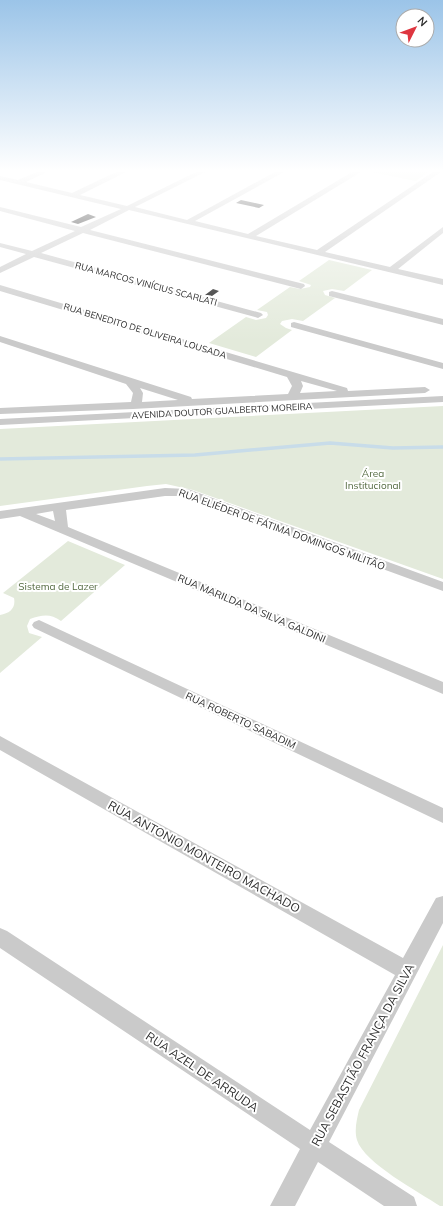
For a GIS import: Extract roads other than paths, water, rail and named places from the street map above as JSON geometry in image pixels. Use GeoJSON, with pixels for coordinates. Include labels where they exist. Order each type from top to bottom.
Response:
{"type":"FeatureCollection","features":[{"type":"Feature","properties":{"kind":"street"},"geometry":{"type":"LineString","coordinates":[[75,228],[301,286]]}},
{"type":"Feature","properties":{"kind":"street"},"geometry":{"type":"LineString","coordinates":[[0,270],[86,228]]}},
{"type":"Feature","properties":{"kind":"street"},"geometry":{"type":"LineString","coordinates":[[216,228],[443,282]]}},
{"type":"Feature","properties":{"kind":"street"},"geometry":{"type":"LineString","coordinates":[[250,236],[263,228]]}},
{"type":"Feature","properties":{"kind":"street"},"geometry":{"type":"LineString","coordinates":[[318,253],[355,228]]}},
{"type":"Feature","properties":{"kind":"street"},"geometry":{"type":"LineString","coordinates":[[391,270],[443,229]]}},
{"type":"Feature","properties":{"kind":"street","name":"RUA MARCOS VINÍCIUS SCARLATI"},"geometry":{"type":"LineString","coordinates":[[0,244],[258,315]]}},
{"type":"Feature","properties":{"kind":"street","name":"RUA BENEDITO DE OLIVEIRA LOUSADA"},"geometry":{"type":"LineString","coordinates":[[0,288],[353,393]]}},
{"type":"Feature","properties":{"kind":"street"},"geometry":{"type":"LineString","coordinates":[[332,294],[443,322]]}},
{"type":"Feature","properties":{"kind":"street"},"geometry":{"type":"LineString","coordinates":[[294,325],[443,366]]}},
{"type":"Feature","properties":{"kind":"street"},"geometry":{"type":"LineString","coordinates":[[0,339],[130,382],[197,402]]}},
{"type":"Feature","properties":{"kind":"street"},"geometry":{"type":"LineString","coordinates":[[290,397],[296,392],[298,386],[291,375]]}},
{"type":"Feature","properties":{"kind":"street"},"geometry":{"type":"LineString","coordinates":[[130,382],[138,393],[137,402],[133,406]]}},
{"type":"Feature","properties":{"kind":"street","name":"AVENIDA DOUTOR GUALBERTO MOREIRA"},"geometry":{"type":"LineString","coordinates":[[0,410],[25,411],[133,406],[443,389]]}},
{"type":"Feature","properties":{"kind":"street","name":"AVENIDA DOUTOR GUALBERTO MOREIRA"},"geometry":{"type":"LineString","coordinates":[[0,422],[443,399]]}},
{"type":"Feature","properties":{"kind":"street"},"geometry":{"type":"LineString","coordinates":[[0,401],[25,411]]}},
{"type":"Feature","properties":{"kind":"street","name":"RUA ELIÉDER DE FÁTIMA DOMINGOS MILITÃO"},"geometry":{"type":"LineString","coordinates":[[0,515],[174,491],[184,492],[443,587]]}},
{"type":"Feature","properties":{"kind":"street"},"geometry":{"type":"LineString","coordinates":[[59,507],[62,529]]}},
{"type":"Feature","properties":{"kind":"street","name":"RUA MARILDA DA SILVA GALDINI"},"geometry":{"type":"LineString","coordinates":[[21,512],[443,688]]}},
{"type":"Feature","properties":{"kind":"street","name":"RUA ROBERTO SABADIM"},"geometry":{"type":"LineString","coordinates":[[39,625],[443,816]]}},
{"type":"Feature","properties":{"kind":"street","name":"RUA ANTONIO MONTEIRO MACHADO"},"geometry":{"type":"LineString","coordinates":[[0,742],[407,971]]}},
{"type":"Feature","properties":{"kind":"street","name":"RUA SEBASTIÃO FRANÇA DA SILVA"},"geometry":{"type":"LineString","coordinates":[[282,1206],[443,904]]}},
{"type":"Feature","properties":{"kind":"street","name":"RUA AZEL DE ARRUDA"},"geometry":{"type":"LineString","coordinates":[[0,937],[405,1206]]}},
{"type":"Feature","properties":{"kind":"waterway"},"geometry":{"type":"LineString","coordinates":[[0,459],[195,455],[330,443],[393,448],[443,447]]}},
{"type":"Feature","properties":{"kind":"park label","name":"Área Institucional"},"geometry":{"type":"Point","coordinates":[373,478]}},
{"type":"Feature","properties":{"kind":"park label","name":"Sistema de Lazer"},"geometry":{"type":"Point","coordinates":[58,586]}}]}
